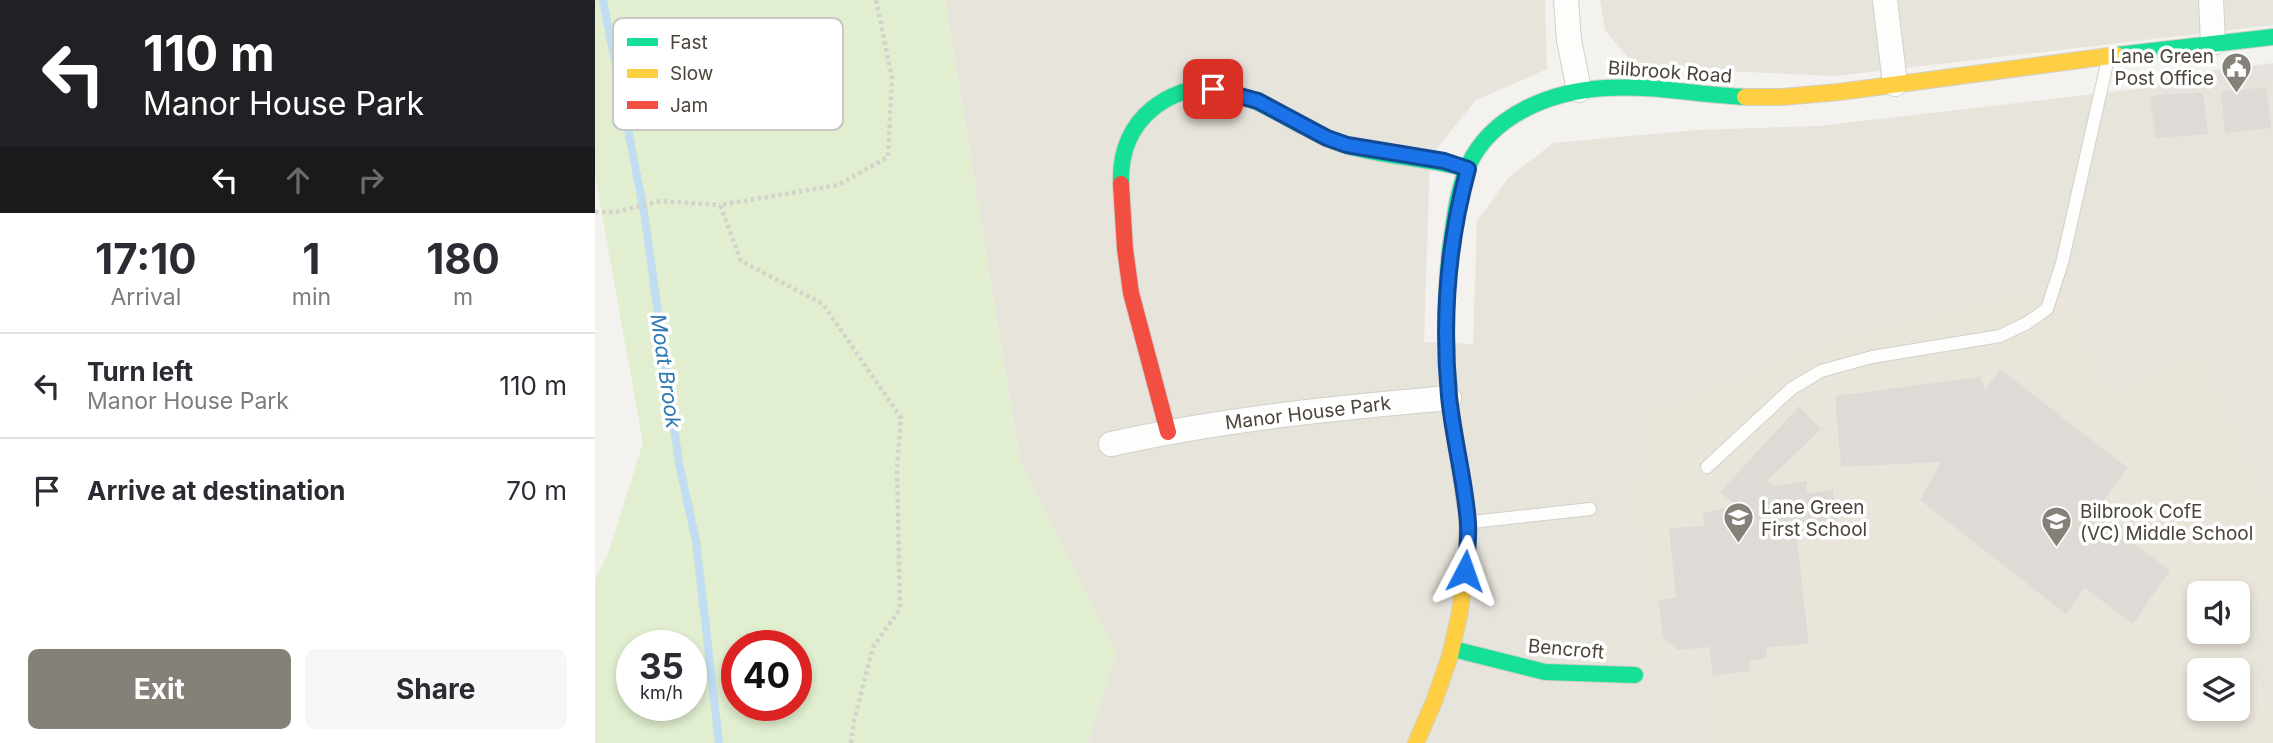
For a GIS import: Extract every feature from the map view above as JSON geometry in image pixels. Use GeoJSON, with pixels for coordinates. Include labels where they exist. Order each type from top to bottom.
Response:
{"type":"FeatureCollection","features":[{"type":"Feature","properties":{"kind":"street"},"geometry":{"type":"LineString","coordinates":[[1566,0],[1569,40],[1579,90]]}},
{"type":"Feature","properties":{"kind":"street"},"geometry":{"type":"LineString","coordinates":[[1885,0],[1895,84]]}},
{"type":"Feature","properties":{"kind":"street"},"geometry":{"type":"LineString","coordinates":[[2211,0],[2213,43]]}},
{"type":"Feature","properties":{"kind":"street","name":"Bilbrook Road"},"geometry":{"type":"LineString","coordinates":[[1416,743],[1453,649],[1463,594],[1468,522],[1449,398],[1446,351],[1451,256],[1456,211],[1468,169],[1479,148],[1494,132],[1510,119],[1544,101],[1579,90],[1638,87],[1757,98],[1895,84],[2108,55],[2273,37]]}},
{"type":"Feature","properties":{"kind":"street"},"geometry":{"type":"LineString","coordinates":[[1168,432],[1131,293],[1124,240],[1121,175],[1123,152],[1132,131],[1147,113],[1166,98],[1191,91],[1213,89],[1258,101],[1327,138],[1347,145],[1444,161],[1468,169]]}},
{"type":"Feature","properties":{"kind":"street","name":"Manor House Park"},"geometry":{"type":"LineString","coordinates":[[1111,444],[1261,417],[1449,398]]}},
{"type":"Feature","properties":{"kind":"street","name":"Bencroft"},"geometry":{"type":"LineString","coordinates":[[1453,649],[1545,673],[1635,675]]}},
{"type":"Feature","properties":{"kind":"lane"},"geometry":{"type":"LineString","coordinates":[[1707,467],[1791,389],[1821,371],[1872,357],[2000,336],[2027,323],[2047,309],[2062,263],[2108,55]]}},
{"type":"Feature","properties":{"kind":"lane"},"geometry":{"type":"LineString","coordinates":[[1468,522],[1590,509]]}},
{"type":"Feature","properties":{"kind":"path"},"geometry":{"type":"LineString","coordinates":[[595,212],[616,212],[660,201],[720,205],[838,185],[888,157],[892,78],[876,0]]}},
{"type":"Feature","properties":{"kind":"path"},"geometry":{"type":"LineString","coordinates":[[720,205],[741,261],[823,304],[901,418],[897,468],[899,608],[873,647],[853,721],[851,743]]}},
{"type":"Feature","properties":{"kind":"shaded area"},"geometry":{"type":"Polygon","coordinates":[[[945,0],[1545,0],[1547,69],[1476,100],[1430,157],[1424,342],[1473,344],[1477,221],[1509,177],[1553,143],[1697,130],[1819,126],[2273,73],[2273,743],[1088,743],[1116,652],[1020,463],[945,0]]]}},
{"type":"Feature","properties":{"kind":"shaded area"},"geometry":{"type":"Polygon","coordinates":[[[1600,0],[2273,0],[2273,25],[1836,76],[1636,67],[1605,30],[1600,0]]]}},
{"type":"Feature","properties":{"kind":"shaded area"},"geometry":{"type":"Polygon","coordinates":[[[2273,63],[2273,80],[2159,95],[2157,77],[2273,63]]]}},
{"type":"Feature","properties":{"kind":"shaded area","name":"Bilbrook CofE (VC) Middle School"},"geometry":{"type":"Polygon","coordinates":[[[2063,282],[2113,388],[2200,343],[2273,504],[2273,598],[2250,605],[2250,581],[2187,581],[2187,644],[2243,644],[2250,658],[2187,658],[2187,721],[2250,721],[2250,659],[2273,711],[2273,743],[1711,743],[1697,661],[1634,657],[1638,576],[1631,514],[1635,415],[1819,343],[2063,282]]]}},
{"type":"Feature","properties":{"kind":"green space"},"geometry":{"type":"Polygon","coordinates":[[[595,0],[945,0],[1020,463],[1116,652],[1088,743],[595,743],[595,579],[608,554],[643,443],[595,175],[595,0]]]}},
{"type":"Feature","properties":{"kind":"building"},"geometry":{"type":"Polygon","coordinates":[[[2266,87],[2271,128],[2225,133],[2221,92],[2266,87]]]}},
{"type":"Feature","properties":{"kind":"building"},"geometry":{"type":"Polygon","coordinates":[[[2203,93],[2208,134],[2156,138],[2150,98],[2159,95],[2203,93]]]}},
{"type":"Feature","properties":{"kind":"building"},"geometry":{"type":"Polygon","coordinates":[[[2000,369],[2128,468],[2094,514],[2170,570],[2133,624],[2085,588],[2066,614],[1920,500],[1941,462],[1841,467],[1835,396],[1980,377],[1985,390],[2000,369]]]}},
{"type":"Feature","properties":{"kind":"building"},"geometry":{"type":"Polygon","coordinates":[[[1799,406],[1821,429],[1767,481],[1775,486],[1807,481],[1806,494],[1833,489],[1838,529],[1796,532],[1809,644],[1766,647],[1767,658],[1750,661],[1750,671],[1713,676],[1709,647],[1678,650],[1663,638],[1658,600],[1676,598],[1669,528],[1704,526],[1703,513],[1737,506],[1720,492],[1799,406]]]}},
{"type":"Feature","properties":{"kind":"waterway","name":"Moat Brook"},"geometry":{"type":"LineString","coordinates":[[603,0],[613,52]]}},
{"type":"Feature","properties":{"kind":"waterway","name":"Moat Brook"},"geometry":{"type":"LineString","coordinates":[[628,130],[644,212],[679,463],[696,541],[719,743]]}},
{"type":"Feature","properties":{"kind":"traffic: fast"},"geometry":{"type":"LineString","coordinates":[[2117,55],[2273,37]]}},
{"type":"Feature","properties":{"kind":"traffic: fast"},"geometry":{"type":"LineString","coordinates":[[1447,368],[1448,279],[1456,207],[1468,166],[1492,132],[1508,119],[1545,100],[1586,90],[1641,88],[1745,97]]}},
{"type":"Feature","properties":{"kind":"traffic: fast"},"geometry":{"type":"LineString","coordinates":[[1121,184],[1122,162],[1127,142],[1144,116],[1177,94],[1202,89],[1227,91],[1251,100],[1324,137],[1348,146],[1468,169]]}},
{"type":"Feature","properties":{"kind":"traffic: fast"},"geometry":{"type":"LineString","coordinates":[[1453,649],[1545,672],[1635,675]]}},
{"type":"Feature","properties":{"kind":"traffic: slow"},"geometry":{"type":"LineString","coordinates":[[1745,97],[1839,92],[2117,55]]}},
{"type":"Feature","properties":{"kind":"traffic: slow"},"geometry":{"type":"LineString","coordinates":[[1416,743],[1450,656],[1460,612],[1467,549],[1467,517],[1447,368]]}},
{"type":"Feature","properties":{"kind":"traffic: jam"},"geometry":{"type":"LineString","coordinates":[[1121,184],[1131,293],[1168,432]]}},
{"type":"Feature","properties":{"kind":"place","name":"Lane Green Post Office"},"geometry":{"type":"Point","coordinates":[2237,94]}},
{"type":"Feature","properties":{"kind":"place","name":"Lane Green First School"},"geometry":{"type":"Point","coordinates":[1738,545]}},
{"type":"Feature","properties":{"kind":"place","name":"Bilbrook CofE (VC) Middle School"},"geometry":{"type":"Point","coordinates":[2057,549]}},
{"type":"Feature","properties":{"kind":"route"},"geometry":{"type":"LineString","coordinates":[[1213,89],[1258,101],[1327,138],[1347,145],[1420,156],[1468,169],[1456,211],[1447,306],[1446,351],[1449,398],[1468,522],[1465,571]]}}]}
